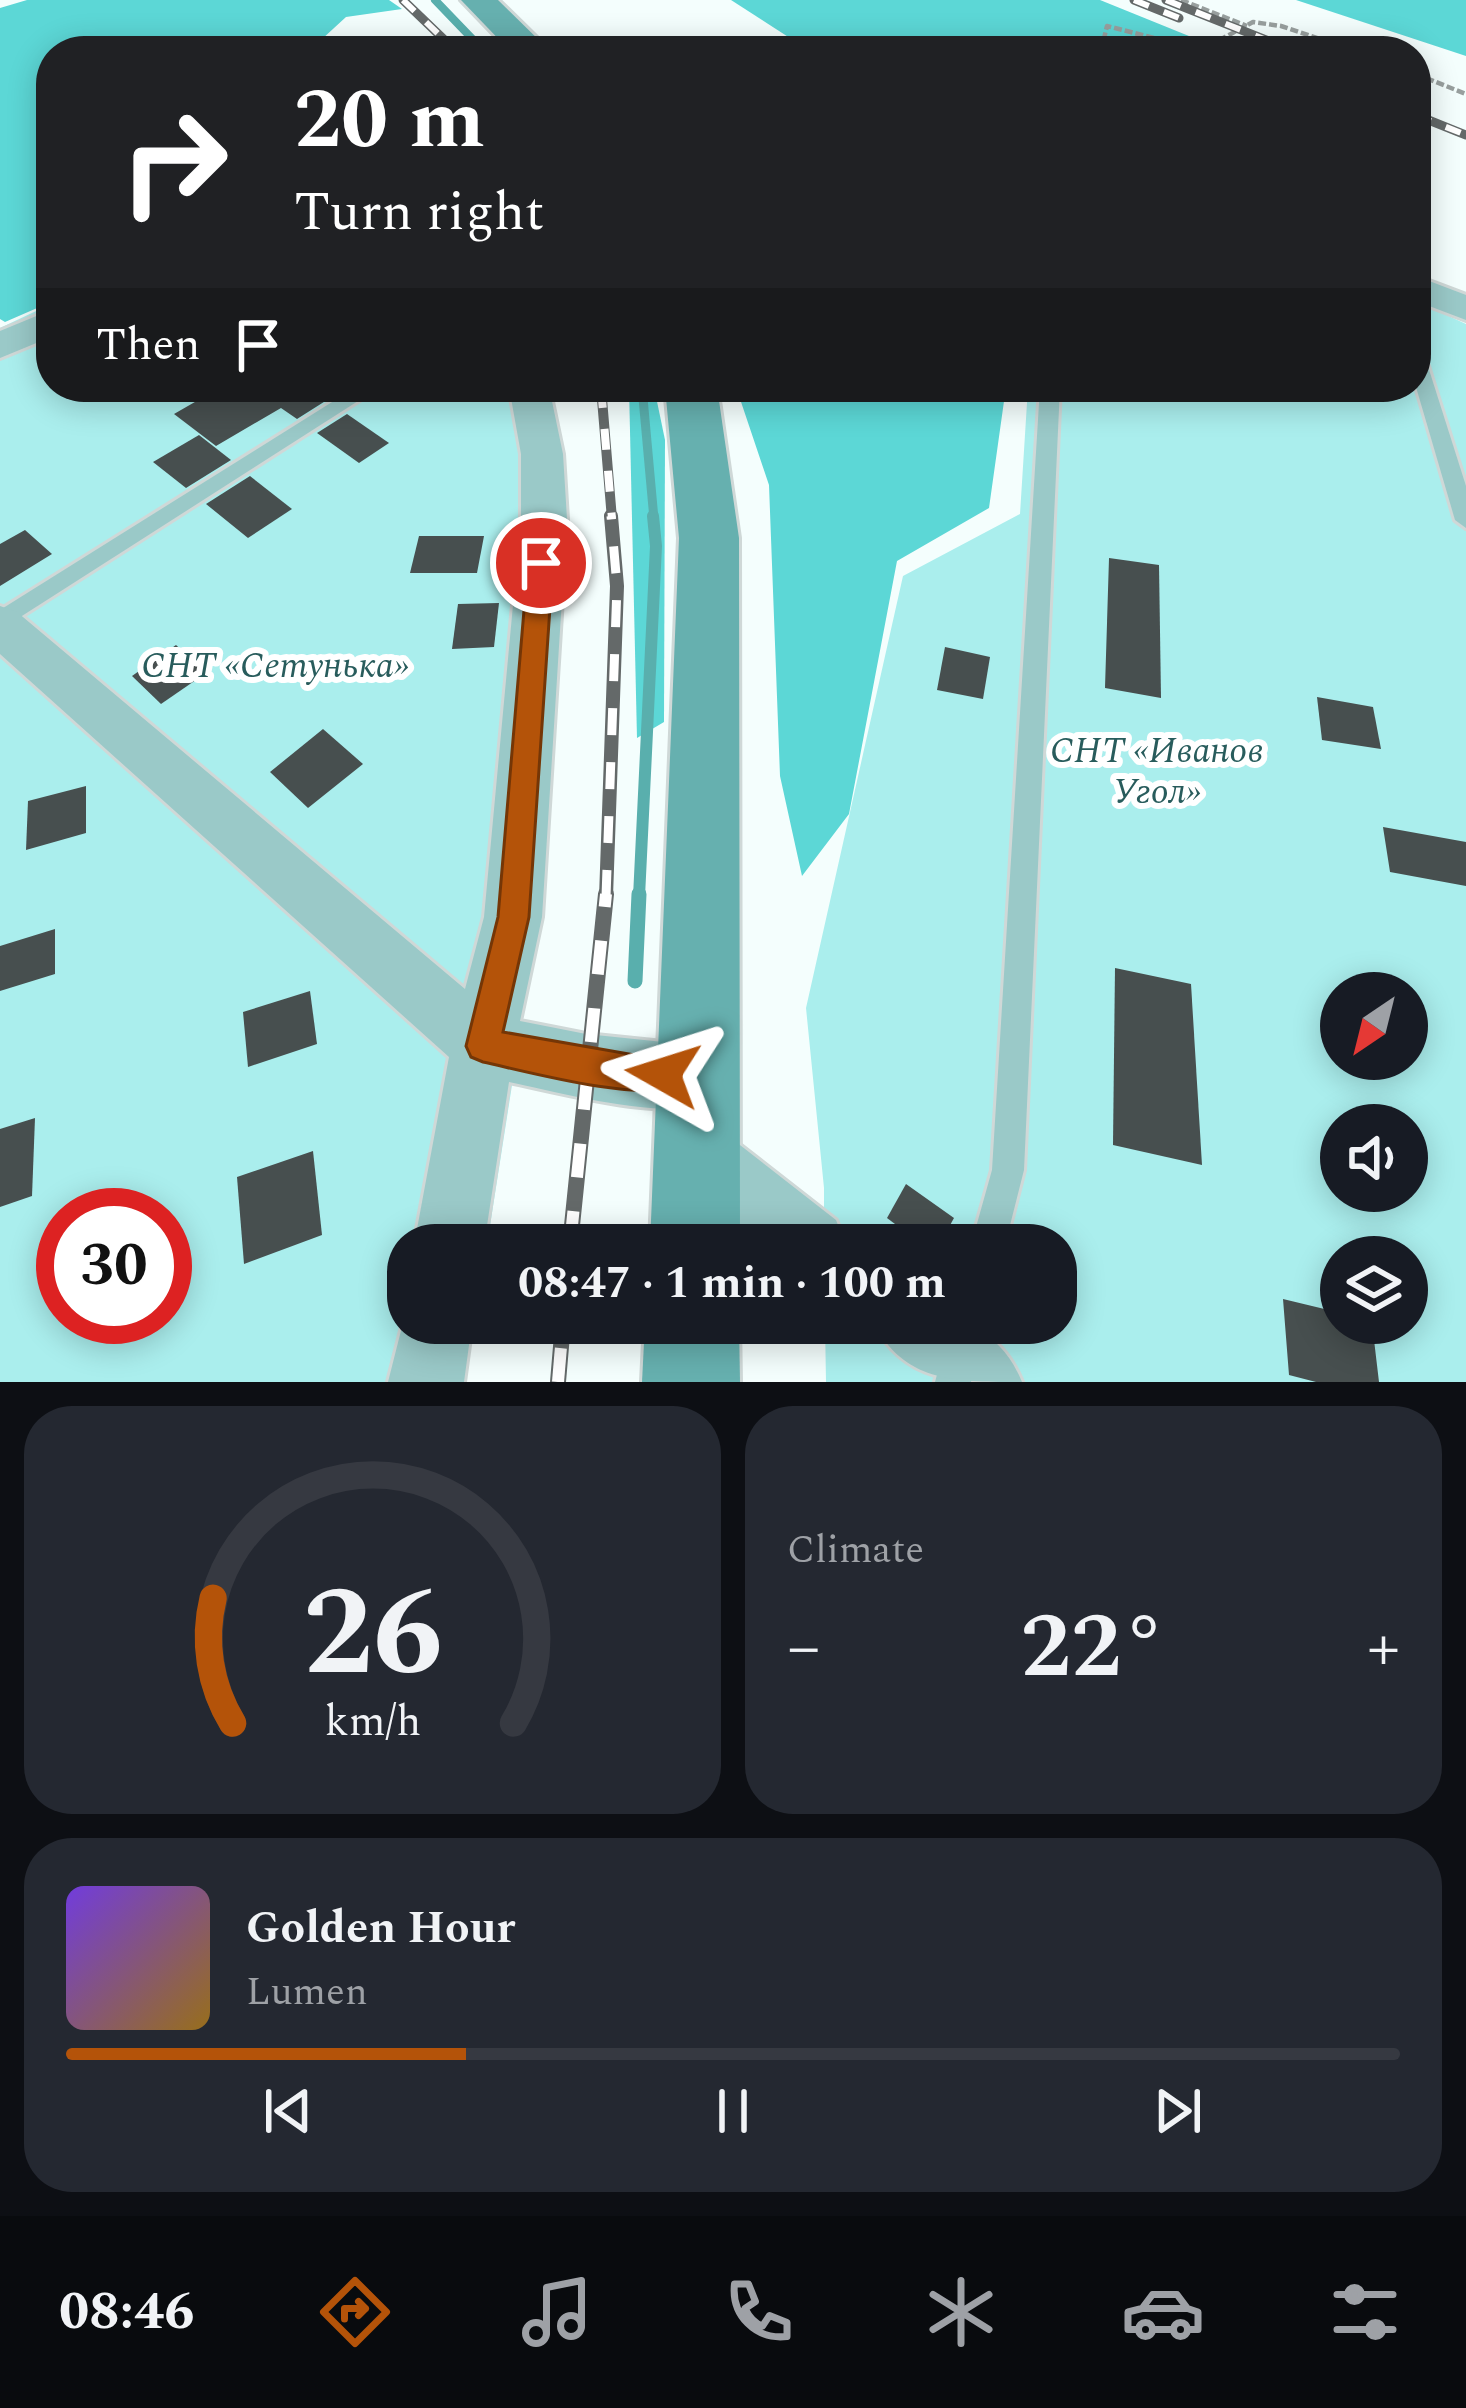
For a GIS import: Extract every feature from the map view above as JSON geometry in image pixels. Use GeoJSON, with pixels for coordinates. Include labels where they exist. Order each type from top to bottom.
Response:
{"type":"FeatureCollection","features":[{"type":"Feature","properties":{"kind":"main road"},"geometry":{"type":"LineString","coordinates":[[478,0],[515,36]]}},
{"type":"Feature","properties":{"kind":"main road"},"geometry":{"type":"LineString","coordinates":[[694,402],[709,538],[696,1224]]}},
{"type":"Feature","properties":{"kind":"main road"},"geometry":{"type":"LineString","coordinates":[[691,1382],[692,1344]]}},
{"type":"Feature","properties":{"kind":"street"},"geometry":{"type":"LineString","coordinates":[[1431,294],[1466,309]]}},
{"type":"Feature","properties":{"kind":"street"},"geometry":{"type":"LineString","coordinates":[[0,346],[36,329]]}},
{"type":"Feature","properties":{"kind":"street"},"geometry":{"type":"LineString","coordinates":[[453,1224],[483,1046],[513,917],[544,519],[542,454],[532,402]]}},
{"type":"Feature","properties":{"kind":"street"},"geometry":{"type":"LineString","coordinates":[[0,623],[483,1046],[586,1066],[702,1078]]}},
{"type":"Feature","properties":{"kind":"street"},"geometry":{"type":"LineString","coordinates":[[698,1155],[785,1224]]}},
{"type":"Feature","properties":{"kind":"street"},"geometry":{"type":"LineString","coordinates":[[426,1382],[432,1344]]}},
{"type":"Feature","properties":{"kind":"lane"},"geometry":{"type":"LineString","coordinates":[[0,623],[346,402]]}},
{"type":"Feature","properties":{"kind":"lane"},"geometry":{"type":"LineString","coordinates":[[994,1224],[1008,1170],[1049,402]]}},
{"type":"Feature","properties":{"kind":"lane"},"geometry":{"type":"LineString","coordinates":[[1430,402],[1466,520]]}},
{"type":"Feature","properties":{"kind":"path"},"geometry":{"type":"LineString","coordinates":[[1181,0],[1247,26],[1281,26],[1311,36]]}},
{"type":"Feature","properties":{"kind":"path"},"geometry":{"type":"LineString","coordinates":[[1105,36],[1107,26],[1146,36]]}},
{"type":"Feature","properties":{"kind":"path"},"geometry":{"type":"LineString","coordinates":[[1228,36],[1247,26]]}},
{"type":"Feature","properties":{"kind":"path"},"geometry":{"type":"LineString","coordinates":[[1431,80],[1466,94]]}},
{"type":"Feature","properties":{"kind":"green space","name":"СНТ «Иванов Угол»"},"geometry":{"type":"Polygon","coordinates":[[[1431,308],[1466,324],[1466,1382],[826,1382],[825,1344],[1077,1344],[1077,1224],[824,1224],[806,1008],[903,576],[1020,514],[1027,402],[1431,402],[1431,308]]]}},
{"type":"Feature","properties":{"kind":"green space","name":"СНТ «Сетунька»"},"geometry":{"type":"Polygon","coordinates":[[[36,311],[36,402],[549,402],[533,951],[490,1224],[387,1224],[387,1344],[471,1344],[465,1382],[0,1382],[0,328],[36,311]]]}},
{"type":"Feature","properties":{"kind":"shaded area"},"geometry":{"type":"Polygon","coordinates":[[[27,0],[389,0],[402,9],[346,17],[325,36],[36,36],[36,309],[5,322],[0,319],[0,8],[27,0]]]}},
{"type":"Feature","properties":{"kind":"shaded area"},"geometry":{"type":"Polygon","coordinates":[[[731,0],[1100,0],[1189,36],[787,36],[731,0]]]}},
{"type":"Feature","properties":{"kind":"shaded area"},"geometry":{"type":"Polygon","coordinates":[[[1296,0],[1466,0],[1466,56],[1431,44],[1431,36],[1405,36],[1296,0]]]}},
{"type":"Feature","properties":{"kind":"shaded area"},"geometry":{"type":"Polygon","coordinates":[[[629,402],[657,402],[665,440],[664,722],[637,738],[629,402]]]}},
{"type":"Feature","properties":{"kind":"shaded area"},"geometry":{"type":"Polygon","coordinates":[[[741,402],[1004,402],[989,508],[897,561],[849,814],[802,876],[780,776],[769,485],[741,402]]]}},
{"type":"Feature","properties":{"kind":"building"},"geometry":{"type":"Polygon","coordinates":[[[195,402],[324,402],[297,419],[281,408],[216,446],[174,414],[195,402]]]}},
{"type":"Feature","properties":{"kind":"building"},"geometry":{"type":"Polygon","coordinates":[[[347,414],[389,443],[359,463],[317,433],[347,414]]]}},
{"type":"Feature","properties":{"kind":"building"},"geometry":{"type":"Polygon","coordinates":[[[199,435],[231,460],[186,488],[153,462],[199,435]]]}},
{"type":"Feature","properties":{"kind":"building"},"geometry":{"type":"Polygon","coordinates":[[[250,476],[292,509],[248,538],[206,504],[250,476]]]}},
{"type":"Feature","properties":{"kind":"building"},"geometry":{"type":"Polygon","coordinates":[[[25,530],[52,554],[0,586],[0,544],[25,530]]]}},
{"type":"Feature","properties":{"kind":"building"},"geometry":{"type":"Polygon","coordinates":[[[419,536],[484,536],[477,573],[410,573],[419,536]]]}},
{"type":"Feature","properties":{"kind":"building"},"geometry":{"type":"Polygon","coordinates":[[[1109,558],[1159,565],[1161,698],[1105,688],[1109,558]]]}},
{"type":"Feature","properties":{"kind":"building"},"geometry":{"type":"Polygon","coordinates":[[[499,603],[494,647],[452,649],[458,604],[499,603]]]}},
{"type":"Feature","properties":{"kind":"building"},"geometry":{"type":"Polygon","coordinates":[[[176,645],[206,673],[161,704],[132,676],[176,645]]]}},
{"type":"Feature","properties":{"kind":"building"},"geometry":{"type":"Polygon","coordinates":[[[945,647],[990,657],[983,699],[937,690],[945,647]]]}},
{"type":"Feature","properties":{"kind":"building"},"geometry":{"type":"Polygon","coordinates":[[[1317,697],[1373,707],[1381,749],[1322,740],[1317,697]]]}},
{"type":"Feature","properties":{"kind":"building"},"geometry":{"type":"Polygon","coordinates":[[[323,729],[363,764],[308,808],[270,772],[323,729]]]}},
{"type":"Feature","properties":{"kind":"building"},"geometry":{"type":"Polygon","coordinates":[[[86,786],[86,833],[26,850],[28,801],[86,786]]]}},
{"type":"Feature","properties":{"kind":"building"},"geometry":{"type":"Polygon","coordinates":[[[1383,827],[1466,842],[1466,886],[1390,872],[1383,827]]]}},
{"type":"Feature","properties":{"kind":"building"},"geometry":{"type":"Polygon","coordinates":[[[55,929],[55,974],[0,991],[0,946],[55,929]]]}},
{"type":"Feature","properties":{"kind":"building"},"geometry":{"type":"Polygon","coordinates":[[[1115,968],[1191,984],[1202,1165],[1113,1145],[1115,968]]]}},
{"type":"Feature","properties":{"kind":"building"},"geometry":{"type":"Polygon","coordinates":[[[310,991],[317,1044],[248,1067],[243,1012],[310,991]]]}},
{"type":"Feature","properties":{"kind":"building"},"geometry":{"type":"Polygon","coordinates":[[[35,1118],[32,1196],[0,1207],[0,1129],[35,1118]]]}},
{"type":"Feature","properties":{"kind":"building"},"geometry":{"type":"Polygon","coordinates":[[[313,1151],[322,1235],[244,1264],[237,1177],[313,1151]]]}},
{"type":"Feature","properties":{"kind":"building"},"geometry":{"type":"Polygon","coordinates":[[[906,1184],[954,1218],[951,1224],[895,1224],[887,1218],[906,1184]]]}},
{"type":"Feature","properties":{"kind":"building"},"geometry":{"type":"Polygon","coordinates":[[[1283,1299],[1320,1308],[1320,1344],[1374,1344],[1379,1382],[1316,1382],[1289,1375],[1283,1299]]]}},
{"type":"Feature","properties":{"kind":"waterway"},"geometry":{"type":"LineString","coordinates":[[435,0],[470,36]]}},
{"type":"Feature","properties":{"kind":"waterway"},"geometry":{"type":"LineString","coordinates":[[643,402],[654,519]]}},
{"type":"Feature","properties":{"kind":"waterway"},"geometry":{"type":"LineString","coordinates":[[639,897],[656,546],[653,516]]}},
{"type":"Feature","properties":{"kind":"waterway"},"geometry":{"type":"LineString","coordinates":[[635,981],[639,894]]}},
{"type":"Feature","properties":{"kind":"railway"},"geometry":{"type":"LineString","coordinates":[[403,0],[440,36]]}},
{"type":"Feature","properties":{"kind":"railway"},"geometry":{"type":"LineString","coordinates":[[1134,0],[1179,18]]}},
{"type":"Feature","properties":{"kind":"railway"},"geometry":{"type":"LineString","coordinates":[[1166,0],[1256,36]]}},
{"type":"Feature","properties":{"kind":"railway"},"geometry":{"type":"LineString","coordinates":[[1431,121],[1466,135]]}},
{"type":"Feature","properties":{"kind":"railway"},"geometry":{"type":"LineString","coordinates":[[602,402],[612,519]]}},
{"type":"Feature","properties":{"kind":"railway"},"geometry":{"type":"LineString","coordinates":[[606,897],[617,586],[611,516]]}},
{"type":"Feature","properties":{"kind":"railway"},"geometry":{"type":"LineString","coordinates":[[572,1224],[606,894]]}},
{"type":"Feature","properties":{"kind":"railway"},"geometry":{"type":"LineString","coordinates":[[558,1382],[561,1344]]}},
{"type":"Feature","properties":{"kind":"route"},"geometry":{"type":"LineString","coordinates":[[541,563],[513,917],[483,1046],[586,1066],[663,1074]]}}]}
